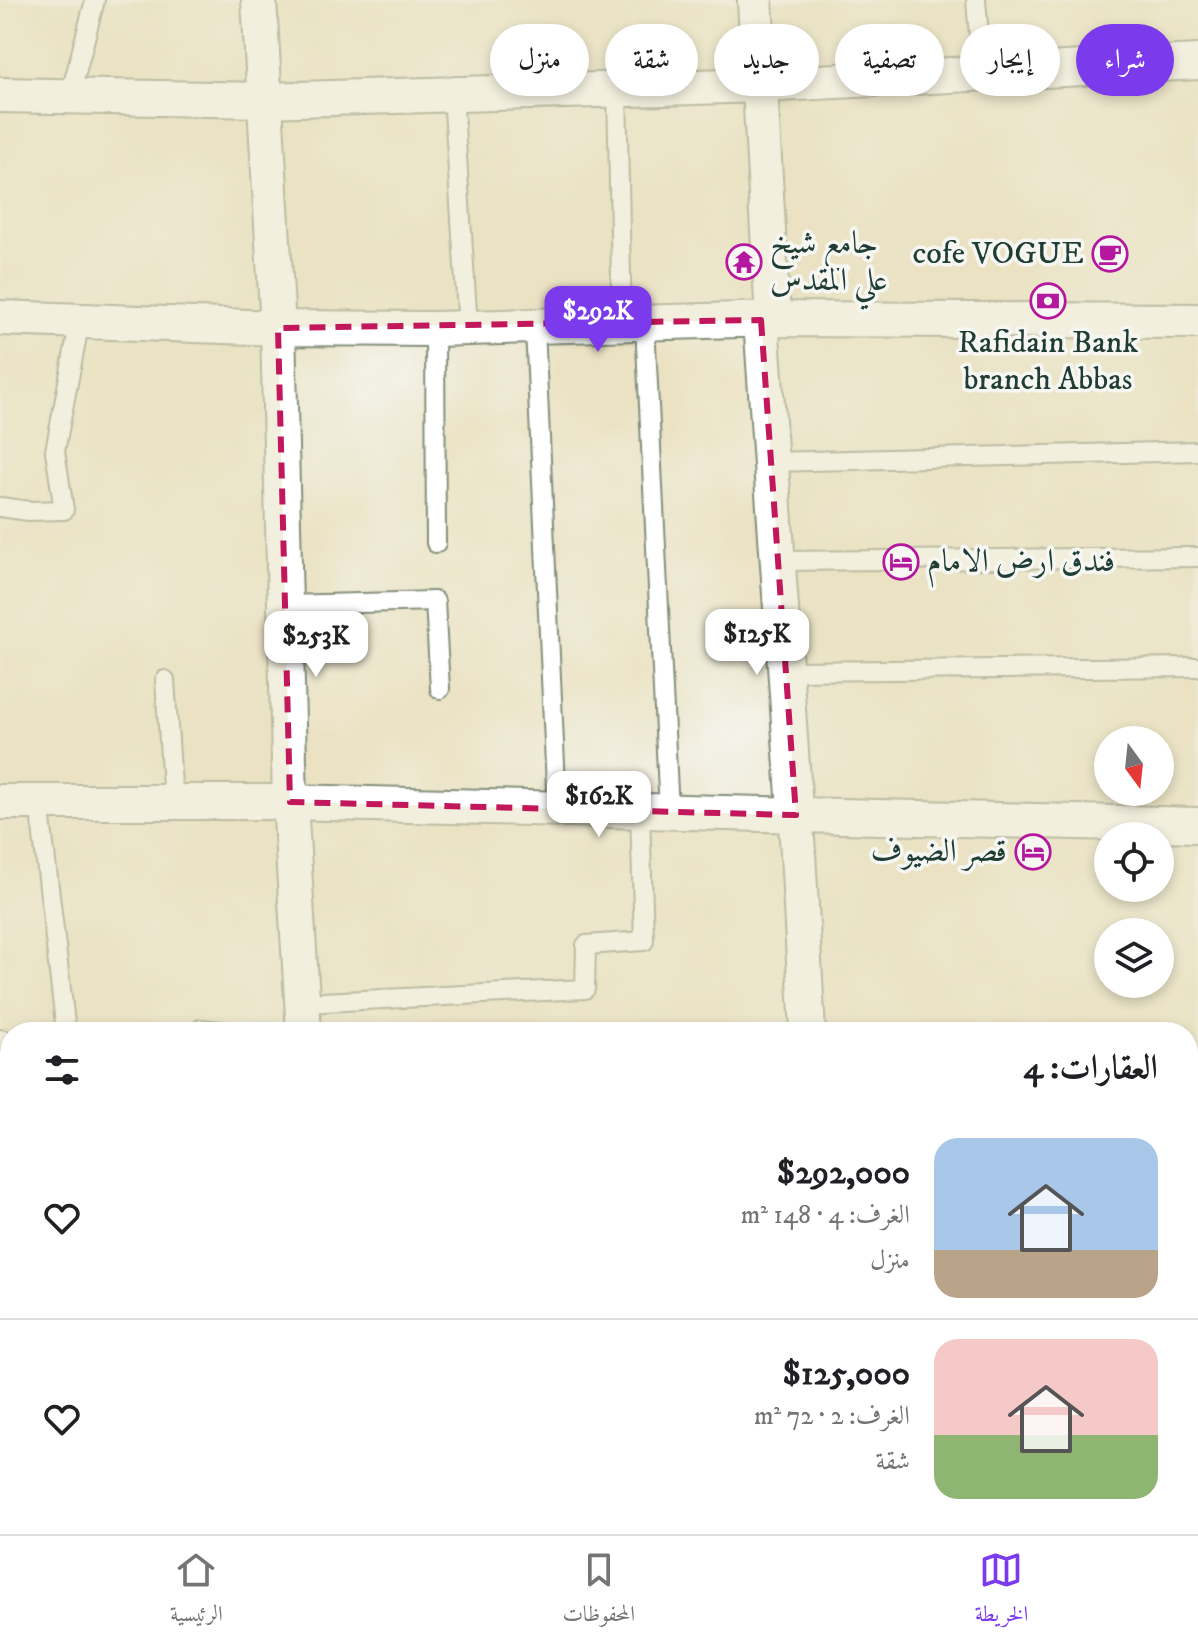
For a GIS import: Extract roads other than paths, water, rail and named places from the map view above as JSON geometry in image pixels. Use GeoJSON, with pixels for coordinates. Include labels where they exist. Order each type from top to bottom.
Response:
{"type":"FeatureCollection","features":[{"type":"Feature","properties":{"kind":"street"},"geometry":{"type":"LineString","coordinates":[[259,0],[278,328],[290,802],[304,1018]]}},
{"type":"Feature","properties":{"kind":"street"},"geometry":{"type":"LineString","coordinates":[[755,0],[756,24]]}},
{"type":"Feature","properties":{"kind":"street"},"geometry":{"type":"LineString","coordinates":[[1060,69],[1198,62]]}},
{"type":"Feature","properties":{"kind":"street"},"geometry":{"type":"LineString","coordinates":[[819,82],[960,74]]}},
{"type":"Feature","properties":{"kind":"street"},"geometry":{"type":"LineString","coordinates":[[0,95],[265,100],[605,89]]}},
{"type":"Feature","properties":{"kind":"street"},"geometry":{"type":"LineString","coordinates":[[760,96],[771,462],[807,1022]]}},
{"type":"Feature","properties":{"kind":"street"},"geometry":{"type":"LineString","coordinates":[[0,318],[278,328],[452,329],[767,320],[1198,321]]}},
{"type":"Feature","properties":{"kind":"street"},"geometry":{"type":"LineString","coordinates":[[0,802],[290,802],[1198,825]]}},
{"type":"Feature","properties":{"kind":"lane"},"geometry":{"type":"LineString","coordinates":[[70,96],[95,0]]}},
{"type":"Feature","properties":{"kind":"lane"},"geometry":{"type":"LineString","coordinates":[[976,0],[978,24]]}},
{"type":"Feature","properties":{"kind":"lane"},"geometry":{"type":"LineString","coordinates":[[436,543],[452,329],[453,94]]}},
{"type":"Feature","properties":{"kind":"lane"},"geometry":{"type":"LineString","coordinates":[[304,1018],[585,989],[586,945],[644,941],[655,812],[633,324],[617,96]]}},
{"type":"Feature","properties":{"kind":"lane"},"geometry":{"type":"LineString","coordinates":[[0,507],[29,511],[64,510],[55,451],[80,320]]}},
{"type":"Feature","properties":{"kind":"lane"},"geometry":{"type":"LineString","coordinates":[[535,328],[557,809]]}},
{"type":"Feature","properties":{"kind":"lane"},"geometry":{"type":"LineString","coordinates":[[771,462],[1198,451]]}},
{"type":"Feature","properties":{"kind":"lane"},"geometry":{"type":"LineString","coordinates":[[778,561],[1198,557]]}},
{"type":"Feature","properties":{"kind":"lane"},"geometry":{"type":"LineString","coordinates":[[285,605],[435,601],[440,689]]}},
{"type":"Feature","properties":{"kind":"lane"},"geometry":{"type":"LineString","coordinates":[[786,671],[1198,667]]}},
{"type":"Feature","properties":{"kind":"lane"},"geometry":{"type":"LineString","coordinates":[[165,680],[173,802]]}},
{"type":"Feature","properties":{"kind":"lane"},"geometry":{"type":"LineString","coordinates":[[39,802],[65,1022]]}},
{"type":"Feature","properties":{"kind":"place","name":"cofe VOGUE"},"geometry":{"type":"Point","coordinates":[1110,254]}},
{"type":"Feature","properties":{"kind":"place","name":"جامع شيخ علي المقدس"},"geometry":{"type":"Point","coordinates":[744,262]}},
{"type":"Feature","properties":{"kind":"place","name":"Rafidain Bank branch Abbas"},"geometry":{"type":"Point","coordinates":[1048,301]}},
{"type":"Feature","properties":{"kind":"place","name":"فندق ارض الامام"},"geometry":{"type":"Point","coordinates":[901,562]}},
{"type":"Feature","properties":{"kind":"place","name":"قصر الضيوف"},"geometry":{"type":"Point","coordinates":[1033,852]}}]}
